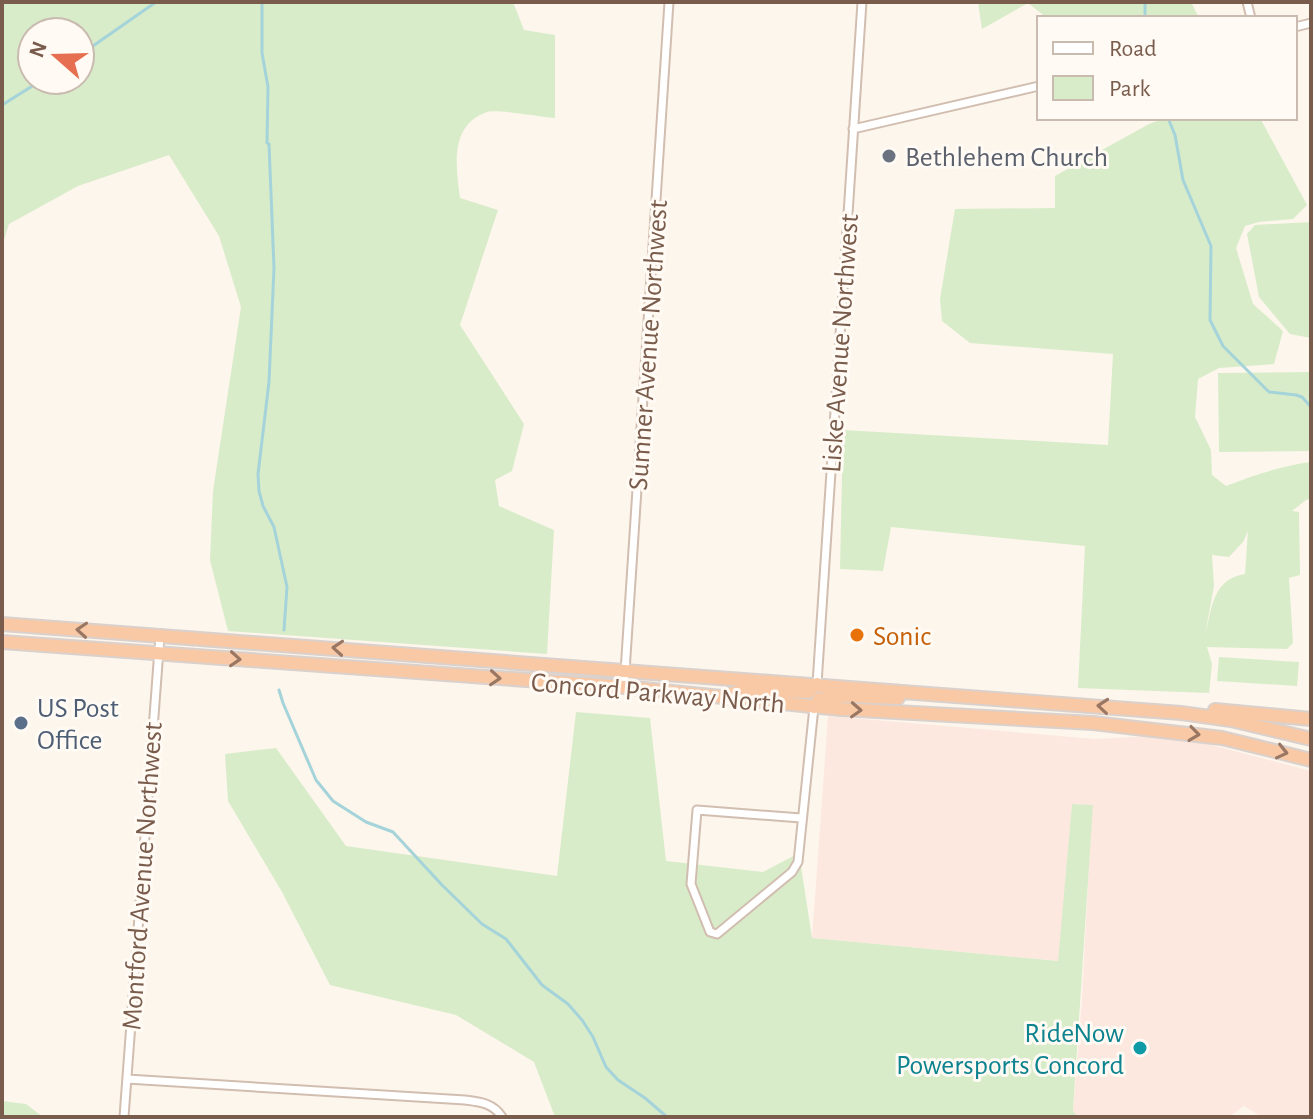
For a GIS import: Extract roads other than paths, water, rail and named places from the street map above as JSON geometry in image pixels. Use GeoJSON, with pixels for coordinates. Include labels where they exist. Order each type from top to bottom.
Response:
{"type":"FeatureCollection","features":[{"type":"Feature","properties":{"kind":"highway","name":"Concord Parkway North"},"geometry":{"type":"LineString","coordinates":[[2,624],[1045,701],[1231,720],[1311,739]]}},
{"type":"Feature","properties":{"kind":"highway","name":"Concord Parkway North"},"geometry":{"type":"LineString","coordinates":[[2,642],[624,687],[814,707],[1093,723],[1209,736],[1311,760]]}},
{"type":"Feature","properties":{"kind":"highway"},"geometry":{"type":"LineString","coordinates":[[724,696],[744,690],[808,692],[817,684]]}},
{"type":"Feature","properties":{"kind":"highway"},"geometry":{"type":"LineString","coordinates":[[814,707],[819,699],[836,697],[957,695]]}},
{"type":"Feature","properties":{"kind":"highway"},"geometry":{"type":"LineString","coordinates":[[1044,720],[1045,701]]}},
{"type":"Feature","properties":{"kind":"highway"},"geometry":{"type":"LineString","coordinates":[[1181,713],[1213,710],[1311,719]]}},
{"type":"Feature","properties":{"kind":"street","name":"Sumner Avenue Northwest"},"geometry":{"type":"LineString","coordinates":[[624,687],[669,2]]}},
{"type":"Feature","properties":{"kind":"street","name":"Liske Avenue Northwest"},"geometry":{"type":"LineString","coordinates":[[817,684],[862,2]]}},
{"type":"Feature","properties":{"kind":"street"},"geometry":{"type":"LineString","coordinates":[[853,129],[1037,86]]}},
{"type":"Feature","properties":{"kind":"street","name":"Montford Avenue Northwest"},"geometry":{"type":"LineString","coordinates":[[124,1117],[160,636]]}},
{"type":"Feature","properties":{"kind":"street"},"geometry":{"type":"LineString","coordinates":[[801,818],[697,810],[691,884],[710,932],[717,934],[792,872],[798,862],[814,707]]}},
{"type":"Feature","properties":{"kind":"street"},"geometry":{"type":"LineString","coordinates":[[127,1079],[465,1100],[496,1108],[502,1117]]}},
{"type":"Feature","properties":{"kind":"waterway"},"geometry":{"type":"LineString","coordinates":[[96,44],[156,2]]}},
{"type":"Feature","properties":{"kind":"waterway"},"geometry":{"type":"LineString","coordinates":[[262,2],[274,268],[269,382],[258,474],[259,491],[274,527],[287,587],[284,630]]}},
{"type":"Feature","properties":{"kind":"waterway"},"geometry":{"type":"LineString","coordinates":[[1145,2],[1145,16]]}},
{"type":"Feature","properties":{"kind":"waterway"},"geometry":{"type":"LineString","coordinates":[[2,105],[16,96]]}},
{"type":"Feature","properties":{"kind":"waterway"},"geometry":{"type":"LineString","coordinates":[[1169,120],[1175,135],[1183,180],[1211,246],[1210,320],[1223,346],[1269,392],[1302,397],[1311,407]]}},
{"type":"Feature","properties":{"kind":"waterway"},"geometry":{"type":"LineString","coordinates":[[279,690],[316,780],[333,801],[366,822],[393,832],[482,924],[506,939],[542,985],[568,1004],[582,1020],[606,1067],[618,1080],[667,1117]]}},
{"type":"Feature","properties":{"kind":"place","name":"Bethlehem Church"},"geometry":{"type":"Point","coordinates":[889,156]}},
{"type":"Feature","properties":{"kind":"place","name":"Sonic"},"geometry":{"type":"Point","coordinates":[857,635]}},
{"type":"Feature","properties":{"kind":"place","name":"US Post Office"},"geometry":{"type":"Point","coordinates":[21,723]}},
{"type":"Feature","properties":{"kind":"place","name":"RideNow Powersports Concord"},"geometry":{"type":"Point","coordinates":[1140,1048]}}]}
